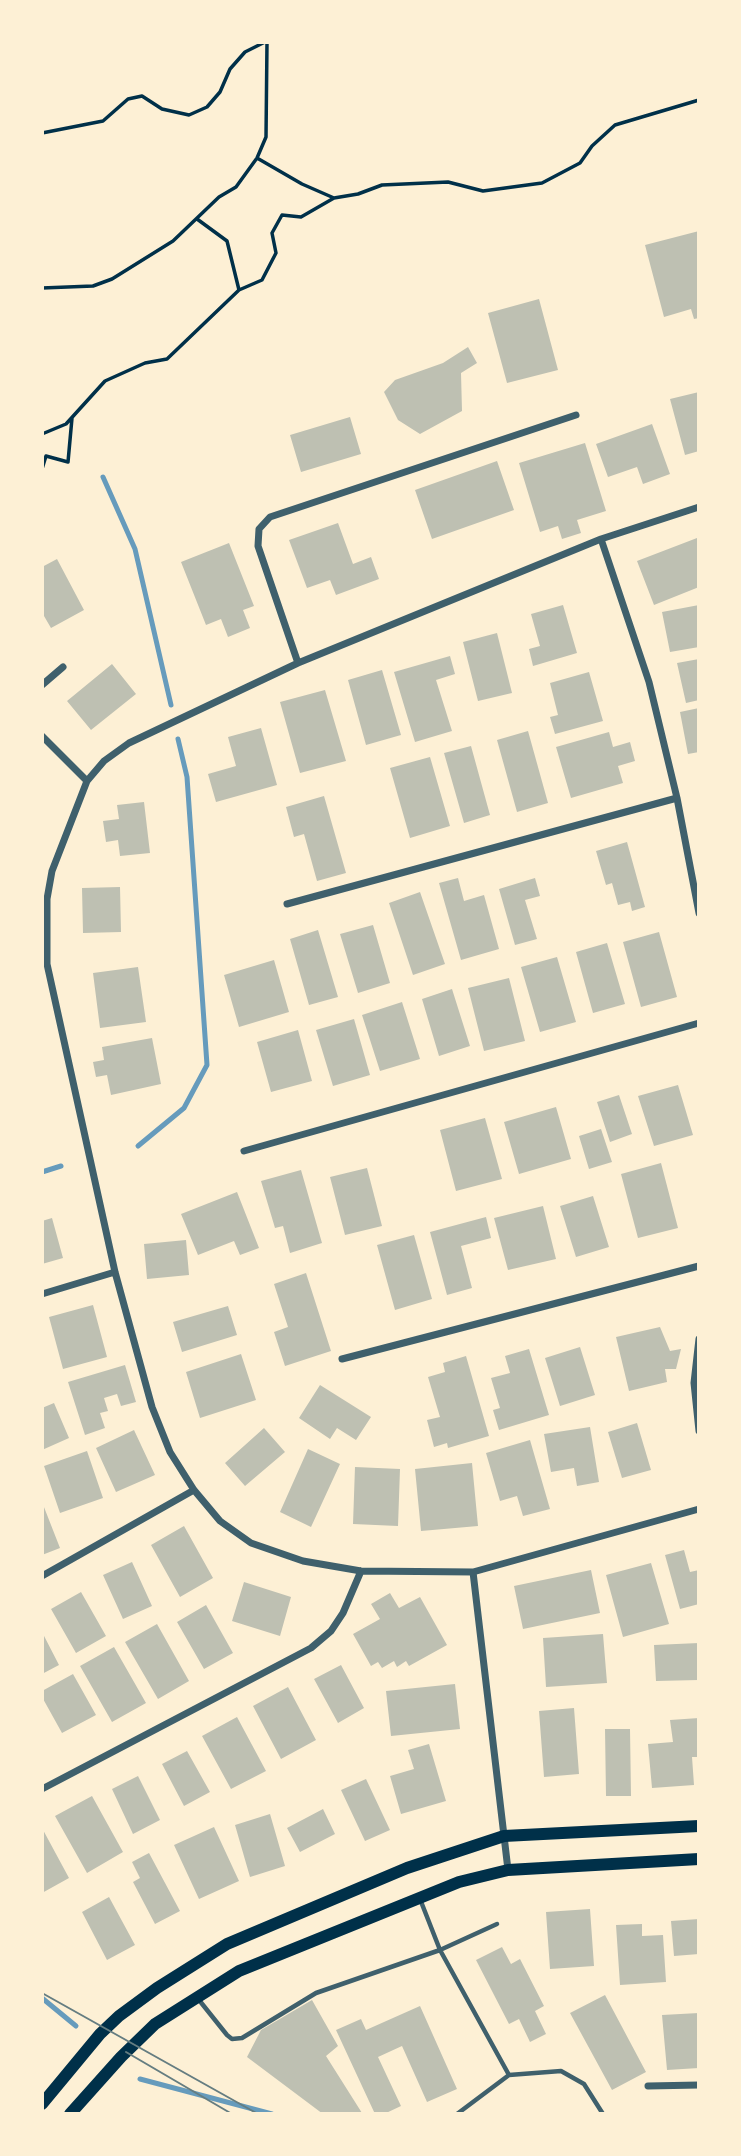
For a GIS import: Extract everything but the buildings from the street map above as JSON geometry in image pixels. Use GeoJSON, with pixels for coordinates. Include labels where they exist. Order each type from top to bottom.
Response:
{"type":"FeatureCollection","features":[{"type":"Feature","properties":{"kind":"main road"},"geometry":{"type":"LineString","coordinates":[[42,2104],[77,2059],[119,2016],[156,1988],[228,1944],[407,1868],[504,1836],[699,1826]]}},
{"type":"Feature","properties":{"kind":"main road"},"geometry":{"type":"LineString","coordinates":[[70,2114],[155,2024],[239,1971],[459,1882],[508,1870],[699,1859]]}},
{"type":"Feature","properties":{"kind":"street"},"geometry":{"type":"LineString","coordinates":[[298,663],[258,546],[259,529],[270,517],[576,415]]}},
{"type":"Feature","properties":{"kind":"street"},"geometry":{"type":"LineString","coordinates":[[699,507],[601,539],[298,663],[129,743],[104,761],[87,781],[52,871],[47,899],[47,964],[115,1272],[152,1407],[170,1452],[194,1490],[220,1521],[251,1543],[303,1561],[360,1571],[473,1572],[699,1509]]}},
{"type":"Feature","properties":{"kind":"street"},"geometry":{"type":"LineString","coordinates":[[601,539],[649,682],[677,798],[699,913]]}},
{"type":"Feature","properties":{"kind":"street"},"geometry":{"type":"LineString","coordinates":[[42,685],[63,667]]}},
{"type":"Feature","properties":{"kind":"street"},"geometry":{"type":"LineString","coordinates":[[42,736],[87,781]]}},
{"type":"Feature","properties":{"kind":"street"},"geometry":{"type":"LineString","coordinates":[[288,904],[677,798]]}},
{"type":"Feature","properties":{"kind":"street"},"geometry":{"type":"LineString","coordinates":[[244,1151],[699,1023]]}},
{"type":"Feature","properties":{"kind":"street"},"geometry":{"type":"LineString","coordinates":[[342,1359],[699,1266]]}},
{"type":"Feature","properties":{"kind":"street"},"geometry":{"type":"LineString","coordinates":[[42,1294],[115,1272]]}},
{"type":"Feature","properties":{"kind":"street"},"geometry":{"type":"LineString","coordinates":[[699,1339],[694,1382],[699,1431]]}},
{"type":"Feature","properties":{"kind":"street"},"geometry":{"type":"LineString","coordinates":[[42,1576],[194,1490]]}},
{"type":"Feature","properties":{"kind":"street"},"geometry":{"type":"LineString","coordinates":[[42,1789],[311,1648],[331,1631],[343,1613],[360,1571]]}},
{"type":"Feature","properties":{"kind":"street"},"geometry":{"type":"LineString","coordinates":[[473,1572],[508,1870]]}},
{"type":"Feature","properties":{"kind":"street"},"geometry":{"type":"LineString","coordinates":[[649,2086],[699,2085]]}},
{"type":"Feature","properties":{"kind":"lane"},"geometry":{"type":"LineString","coordinates":[[420,1898],[440,1950],[509,2075]]}},
{"type":"Feature","properties":{"kind":"lane"},"geometry":{"type":"LineString","coordinates":[[196,1996],[227,2035],[237,2039],[316,1993],[440,1950],[497,1924]]}},
{"type":"Feature","properties":{"kind":"lane"},"geometry":{"type":"LineString","coordinates":[[457,2114],[509,2075],[561,2071],[584,2084],[603,2114]]}},
{"type":"Feature","properties":{"kind":"path"},"geometry":{"type":"LineString","coordinates":[[42,133],[103,121],[128,99],[142,96],[162,109],[189,115],[207,107],[220,92],[230,69],[246,52],[266,42],[266,137],[257,158],[236,187],[219,197],[173,241],[112,279],[93,286],[42,288]]}},
{"type":"Feature","properties":{"kind":"path"},"geometry":{"type":"LineString","coordinates":[[42,434],[66,424],[106,381],[145,363],[167,359],[239,290],[262,280],[276,253],[272,233],[282,215],[301,217],[334,198],[358,194],[382,185],[448,182],[483,191],[542,183],[580,163],[592,146],[615,125],[699,100]]}},
{"type":"Feature","properties":{"kind":"path"},"geometry":{"type":"LineString","coordinates":[[257,158],[302,184],[334,198]]}},
{"type":"Feature","properties":{"kind":"path"},"geometry":{"type":"LineString","coordinates":[[197,219],[228,241],[239,290]]}},
{"type":"Feature","properties":{"kind":"path"},"geometry":{"type":"LineString","coordinates":[[42,469],[46,456],[68,462],[72,416]]}},
{"type":"Feature","properties":{"kind":"waterway"},"geometry":{"type":"LineString","coordinates":[[103,477],[135,549],[171,705]]}},
{"type":"Feature","properties":{"kind":"waterway"},"geometry":{"type":"LineString","coordinates":[[138,1146],[184,1108],[207,1065],[187,777],[178,739]]}},
{"type":"Feature","properties":{"kind":"waterway"},"geometry":{"type":"LineString","coordinates":[[42,1172],[61,1166]]}},
{"type":"Feature","properties":{"kind":"waterway"},"geometry":{"type":"LineString","coordinates":[[42,1998],[76,2026]]}},
{"type":"Feature","properties":{"kind":"waterway"},"geometry":{"type":"LineString","coordinates":[[140,2079],[272,2114]]}},
{"type":"Feature","properties":{"kind":"tram line"},"geometry":{"type":"LineString","coordinates":[[42,1993],[258,2114]]}},
{"type":"Feature","properties":{"kind":"tram line"},"geometry":{"type":"LineString","coordinates":[[126,2052],[232,2114]]}}]}
